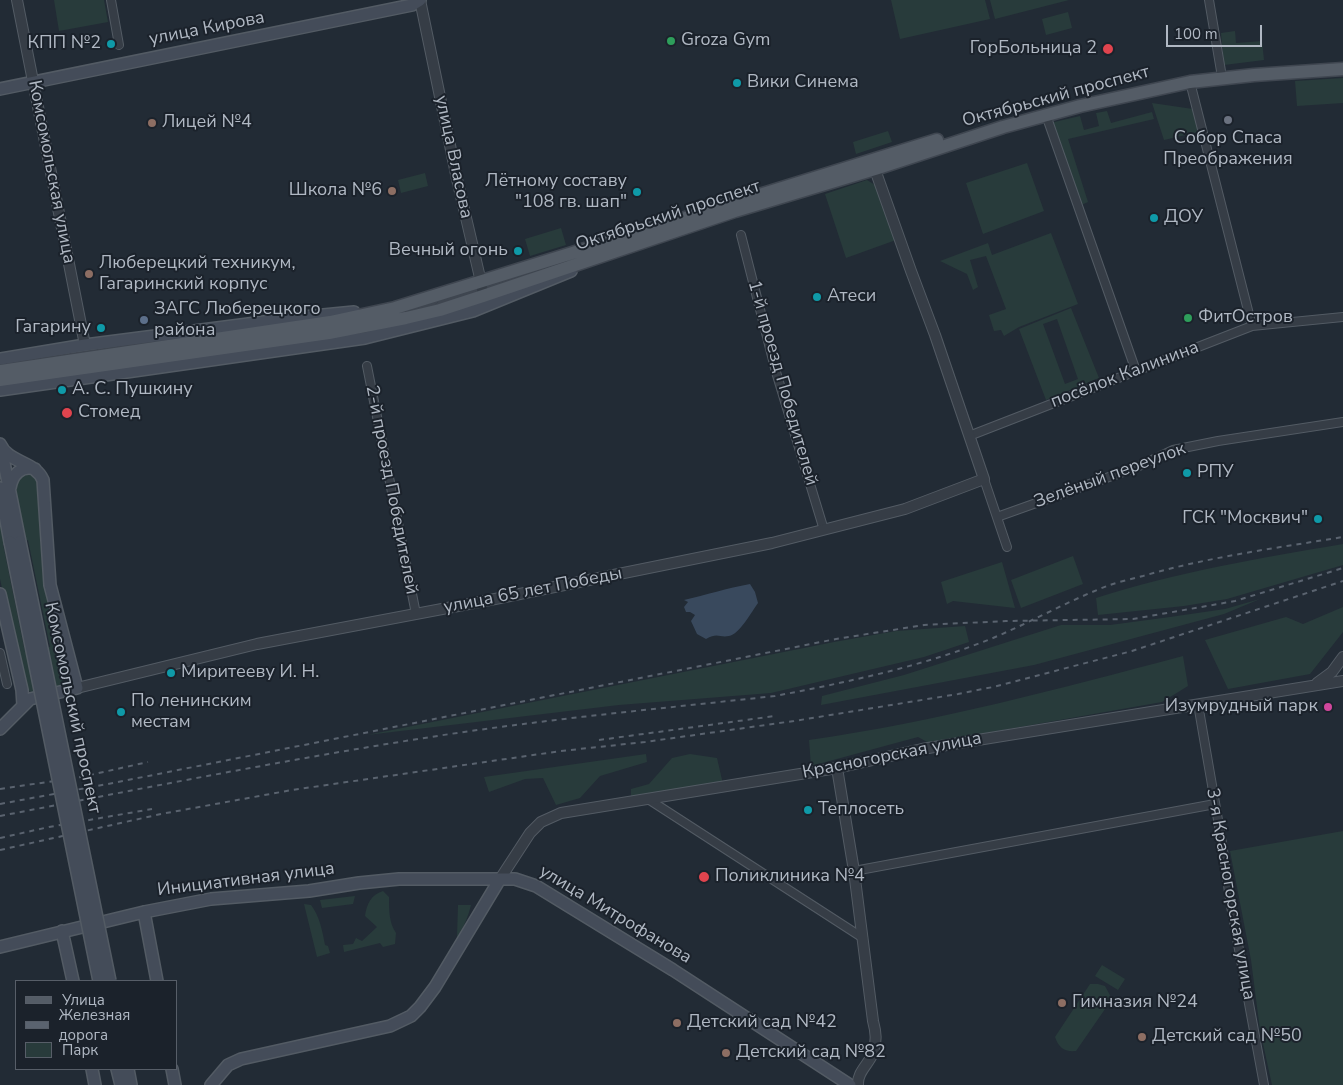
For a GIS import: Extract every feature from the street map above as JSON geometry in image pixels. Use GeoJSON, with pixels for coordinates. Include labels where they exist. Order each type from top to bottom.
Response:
{"type":"FeatureCollection","features":[{"type":"Feature","properties":{"kind":"main road","name":"улица Кирова"},"geometry":{"type":"LineString","coordinates":[[0,89],[412,5],[420,0]]}},
{"type":"Feature","properties":{"kind":"main road","name":"Октябрьский проспект"},"geometry":{"type":"LineString","coordinates":[[0,371],[42,368],[346,330],[440,310],[1044,107],[1168,78],[1221,71],[1343,62]]}},
{"type":"Feature","properties":{"kind":"main road","name":"Октябрьский проспект"},"geometry":{"type":"LineString","coordinates":[[0,380],[42,368],[330,322],[395,308],[1003,127],[1132,94],[1190,82],[1254,75],[1343,69]]}},
{"type":"Feature","properties":{"kind":"main road"},"geometry":{"type":"LineString","coordinates":[[0,390],[356,340],[473,311],[548,282],[618,250]]}},
{"type":"Feature","properties":{"kind":"main road"},"geometry":{"type":"LineString","coordinates":[[0,359],[85,345],[303,317],[395,308]]}},
{"type":"Feature","properties":{"kind":"main road"},"geometry":{"type":"LineString","coordinates":[[0,443],[10,456],[36,470],[42,477],[45,490],[50,585],[77,688],[32,698],[0,729]]}},
{"type":"Feature","properties":{"kind":"main road","name":"Комсомольский проспект"},"geometry":{"type":"LineString","coordinates":[[0,443],[3,489],[110,980]]}},
{"type":"Feature","properties":{"kind":"main road"},"geometry":{"type":"LineString","coordinates":[[3,489],[19,471],[27,468],[36,470]]}},
{"type":"Feature","properties":{"kind":"main road","name":"Комсомольский проспект"},"geometry":{"type":"LineString","coordinates":[[15,542],[99,980]]}},
{"type":"Feature","properties":{"kind":"main road"},"geometry":{"type":"LineString","coordinates":[[0,594],[22,690],[23,705]]}},
{"type":"Feature","properties":{"kind":"main road","name":"Инициативная улица"},"geometry":{"type":"LineString","coordinates":[[0,947],[144,912],[211,899],[371,882],[417,879],[500,879]]}},
{"type":"Feature","properties":{"kind":"main road"},"geometry":{"type":"LineString","coordinates":[[211,1085],[228,1065],[241,1059],[390,1026],[411,1016],[435,987],[500,879]]}},
{"type":"Feature","properties":{"kind":"main road","name":"улица Митрофанова"},"geometry":{"type":"LineString","coordinates":[[500,879],[515,879],[536,886],[673,970],[850,1085]]}},
{"type":"Feature","properties":{"kind":"main road"},"geometry":{"type":"LineString","coordinates":[[144,912],[157,980]]}},
{"type":"Feature","properties":{"kind":"main road"},"geometry":{"type":"LineString","coordinates":[[62,931],[73,980]]}},
{"type":"Feature","properties":{"kind":"main road"},"geometry":{"type":"LineString","coordinates":[[92,1070],[95,1085]]}},
{"type":"Feature","properties":{"kind":"main road"},"geometry":{"type":"LineString","coordinates":[[117,1070],[121,1085]]}},
{"type":"Feature","properties":{"kind":"main road"},"geometry":{"type":"LineString","coordinates":[[128,1070],[131,1085]]}},
{"type":"Feature","properties":{"kind":"main road"},"geometry":{"type":"LineString","coordinates":[[172,1070],[176,1084]]}},
{"type":"Feature","properties":{"kind":"street","name":"Комсомольская улица"},"geometry":{"type":"LineString","coordinates":[[17,0],[85,345]]}},
{"type":"Feature","properties":{"kind":"street"},"geometry":{"type":"LineString","coordinates":[[111,0],[119,45]]}},
{"type":"Feature","properties":{"kind":"street","name":"улица Власова"},"geometry":{"type":"LineString","coordinates":[[420,0],[457,179],[482,282],[483,296]]}},
{"type":"Feature","properties":{"kind":"street"},"geometry":{"type":"LineString","coordinates":[[1209,0],[1221,71]]}},
{"type":"Feature","properties":{"kind":"street"},"geometry":{"type":"LineString","coordinates":[[1190,82],[1252,326]]}},
{"type":"Feature","properties":{"kind":"street"},"geometry":{"type":"LineString","coordinates":[[1046,115],[1136,371]]}},
{"type":"Feature","properties":{"kind":"street"},"geometry":{"type":"LineString","coordinates":[[873,165],[935,335],[1007,547]]}},
{"type":"Feature","properties":{"kind":"street","name":"1-й проезд Победителей"},"geometry":{"type":"LineString","coordinates":[[741,235],[776,372],[824,530]]}},
{"type":"Feature","properties":{"kind":"street"},"geometry":{"type":"LineString","coordinates":[[473,311],[483,296]]}},
{"type":"Feature","properties":{"kind":"street","name":"посёлок Калинина"},"geometry":{"type":"LineString","coordinates":[[969,436],[1252,326],[1343,317]]}},
{"type":"Feature","properties":{"kind":"street","name":"2-й проезд Победителей"},"geometry":{"type":"LineString","coordinates":[[367,366],[416,614]]}},
{"type":"Feature","properties":{"kind":"street","name":"Зелёный переулок"},"geometry":{"type":"LineString","coordinates":[[998,517],[1137,467],[1173,450],[1218,441],[1343,422]]}},
{"type":"Feature","properties":{"kind":"street","name":"улица 65 лет Победы"},"geometry":{"type":"LineString","coordinates":[[77,688],[256,644],[772,543],[905,509],[984,479]]}},
{"type":"Feature","properties":{"kind":"street"},"geometry":{"type":"LineString","coordinates":[[0,653],[7,684]]}},
{"type":"Feature","properties":{"kind":"street"},"geometry":{"type":"LineString","coordinates":[[1341,660],[1338,674],[1343,680]]}},
{"type":"Feature","properties":{"kind":"street"},"geometry":{"type":"LineString","coordinates":[[1314,685],[1332,672],[1341,660]]}},
{"type":"Feature","properties":{"kind":"street","name":"Красногорская улица"},"geometry":{"type":"LineString","coordinates":[[500,879],[525,840],[541,822],[561,813],[837,768],[922,750],[1343,680]]}},
{"type":"Feature","properties":{"kind":"street","name":"3-я Красногорская улица"},"geometry":{"type":"LineString","coordinates":[[1198,704],[1230,906],[1264,1085]]}},
{"type":"Feature","properties":{"kind":"street"},"geometry":{"type":"LineString","coordinates":[[837,768],[854,871],[873,1021],[877,1033],[872,1054],[857,1078],[858,1085]]}},
{"type":"Feature","properties":{"kind":"street"},"geometry":{"type":"LineString","coordinates":[[648,799],[863,938]]}},
{"type":"Feature","properties":{"kind":"street"},"geometry":{"type":"LineString","coordinates":[[854,871],[1215,804]]}},
{"type":"Feature","properties":{"kind":"green space"},"geometry":{"type":"Polygon","coordinates":[[[54,0],[104,0],[108,22],[59,31],[54,0]]]}},
{"type":"Feature","properties":{"kind":"green space"},"geometry":{"type":"Polygon","coordinates":[[[891,0],[985,0],[990,19],[900,39],[891,0]]]}},
{"type":"Feature","properties":{"kind":"green space"},"geometry":{"type":"Polygon","coordinates":[[[990,0],[1069,0],[995,19],[990,0]]]}},
{"type":"Feature","properties":{"kind":"green space"},"geometry":{"type":"Polygon","coordinates":[[[1068,12],[1072,28],[1046,35],[1042,19],[1068,12]]]}},
{"type":"Feature","properties":{"kind":"green space"},"geometry":{"type":"Polygon","coordinates":[[[1235,31],[1236,43],[1262,41],[1264,60],[1224,65],[1221,33],[1235,31]]]}},
{"type":"Feature","properties":{"kind":"green space"},"geometry":{"type":"Polygon","coordinates":[[[1343,78],[1343,103],[1297,106],[1295,81],[1343,78]]]}},
{"type":"Feature","properties":{"kind":"green space"},"geometry":{"type":"Polygon","coordinates":[[[1152,103],[1193,109],[1199,132],[1164,140],[1152,103]]]}},
{"type":"Feature","properties":{"kind":"green space"},"geometry":{"type":"Polygon","coordinates":[[[1107,111],[1111,123],[1152,112],[1154,119],[1068,139],[1088,202],[1079,206],[1050,123],[1080,116],[1084,130],[1099,126],[1096,113],[1107,111]]]}},
{"type":"Feature","properties":{"kind":"green space"},"geometry":{"type":"Polygon","coordinates":[[[888,131],[892,142],[856,154],[853,142],[888,131]]]}},
{"type":"Feature","properties":{"kind":"green space"},"geometry":{"type":"Polygon","coordinates":[[[1027,163],[1044,211],[983,234],[966,183],[1027,163]]]}},
{"type":"Feature","properties":{"kind":"green space"},"geometry":{"type":"Polygon","coordinates":[[[425,173],[428,186],[401,193],[398,180],[425,173]]]}},
{"type":"Feature","properties":{"kind":"green space"},"geometry":{"type":"Polygon","coordinates":[[[867,180],[875,185],[896,240],[846,258],[825,194],[867,180]]]}},
{"type":"Feature","properties":{"kind":"green space"},"geometry":{"type":"Polygon","coordinates":[[[561,228],[566,245],[530,256],[525,239],[561,228]]]}},
{"type":"Feature","properties":{"kind":"green space"},"geometry":{"type":"Polygon","coordinates":[[[1051,233],[1078,304],[1019,327],[1004,336],[1001,330],[994,331],[989,315],[1006,309],[986,256],[970,260],[978,287],[973,290],[967,274],[940,261],[988,243],[992,255],[1051,233]]]}},
{"type":"Feature","properties":{"kind":"green space"},"geometry":{"type":"Polygon","coordinates":[[[1071,308],[1099,378],[1046,400],[1019,329],[1071,308]],[[1057,319],[1043,324],[1065,384],[1078,379],[1057,319]]]}},
{"type":"Feature","properties":{"kind":"green space"},"geometry":{"type":"Polygon","coordinates":[[[25,471],[38,476],[69,676],[57,688],[40,693],[29,691],[23,683],[0,579],[0,506],[7,545],[3,544],[25,652],[50,647],[28,540],[25,541],[13,487],[25,471]]]}},
{"type":"Feature","properties":{"kind":"green space"},"geometry":{"type":"Polygon","coordinates":[[[1343,544],[1343,565],[1227,599],[1184,606],[1098,615],[1096,598],[1127,589],[1219,566],[1343,544]]]}},
{"type":"Feature","properties":{"kind":"green space"},"geometry":{"type":"Polygon","coordinates":[[[1073,556],[1083,584],[1021,608],[1011,580],[1073,556]]]}},
{"type":"Feature","properties":{"kind":"green space"},"geometry":{"type":"Polygon","coordinates":[[[1002,562],[1015,608],[953,601],[947,604],[941,582],[1002,562]]]}},
{"type":"Feature","properties":{"kind":"green space"},"geometry":{"type":"Polygon","coordinates":[[[1260,599],[1224,614],[1034,665],[821,705],[822,696],[904,675],[1061,625],[1110,625],[1225,609],[1260,599]]]}},
{"type":"Feature","properties":{"kind":"green space"},"geometry":{"type":"Polygon","coordinates":[[[1343,607],[1343,632],[1310,674],[1228,689],[1205,640],[1286,617],[1303,624],[1343,607]]]}},
{"type":"Feature","properties":{"kind":"green space"},"geometry":{"type":"Polygon","coordinates":[[[965,626],[969,642],[924,657],[771,693],[619,705],[367,735],[834,642],[896,631],[965,626]]]}},
{"type":"Feature","properties":{"kind":"green space"},"geometry":{"type":"Polygon","coordinates":[[[1183,656],[1188,686],[1162,702],[929,743],[918,737],[811,766],[809,740],[856,733],[950,714],[1183,656]]]}},
{"type":"Feature","properties":{"kind":"green space"},"geometry":{"type":"Polygon","coordinates":[[[646,754],[647,762],[600,776],[580,798],[556,805],[543,778],[525,779],[489,792],[484,777],[646,754]]]}},
{"type":"Feature","properties":{"kind":"green space"},"geometry":{"type":"Polygon","coordinates":[[[690,754],[717,758],[723,784],[631,800],[631,789],[649,784],[672,758],[690,754]]]}},
{"type":"Feature","properties":{"kind":"green space"},"geometry":{"type":"Polygon","coordinates":[[[1343,831],[1343,1085],[1272,1085],[1260,1030],[1251,960],[1230,851],[1343,831]]]}},
{"type":"Feature","properties":{"kind":"green space"},"geometry":{"type":"Polygon","coordinates":[[[383,891],[389,897],[389,911],[396,933],[395,944],[383,947],[380,943],[344,952],[343,945],[353,944],[356,938],[362,941],[377,927],[365,916],[370,900],[383,891]]]}},
{"type":"Feature","properties":{"kind":"green space"},"geometry":{"type":"Polygon","coordinates":[[[355,896],[353,904],[322,908],[320,900],[355,896]]]}},
{"type":"Feature","properties":{"kind":"green space"},"geometry":{"type":"Polygon","coordinates":[[[304,904],[311,905],[317,914],[325,945],[328,946],[330,953],[317,957],[304,904]]]}},
{"type":"Feature","properties":{"kind":"green space"},"geometry":{"type":"Polygon","coordinates":[[[458,905],[471,905],[457,937],[458,905]]]}},
{"type":"Feature","properties":{"kind":"green space"},"geometry":{"type":"Polygon","coordinates":[[[1102,965],[1125,979],[1118,990],[1095,976],[1102,965]]]}},
{"type":"Feature","properties":{"kind":"green space"},"geometry":{"type":"Polygon","coordinates":[[[1090,984],[1105,986],[1112,999],[1076,1051],[1065,1050],[1060,1047],[1055,1037],[1090,984]]]}},
{"type":"Feature","properties":{"kind":"water"},"geometry":{"type":"Polygon","coordinates":[[[750,584],[755,592],[758,603],[737,632],[729,636],[716,636],[706,639],[697,634],[691,621],[695,615],[686,612],[684,607],[688,602],[684,600],[750,584]]]}},
{"type":"Feature","properties":{"kind":"railway"},"geometry":{"type":"LineString","coordinates":[[0,816],[281,762],[450,734],[572,718],[775,696],[830,685],[913,665],[967,648],[1007,632],[1092,592],[1120,582],[1217,558],[1343,537]]}},
{"type":"Feature","properties":{"kind":"railway"},"geometry":{"type":"LineString","coordinates":[[0,804],[836,639],[924,625],[1006,621],[1133,619],[1235,601],[1343,568]]}},
{"type":"Feature","properties":{"kind":"railway"},"geometry":{"type":"LineString","coordinates":[[0,850],[161,814],[292,790],[561,751],[645,742],[794,721],[993,687],[1132,651],[1343,581]]}},
{"type":"Feature","properties":{"kind":"railway"},"geometry":{"type":"LineString","coordinates":[[599,740],[775,716]]}},
{"type":"Feature","properties":{"kind":"railway"},"geometry":{"type":"LineString","coordinates":[[0,789],[81,777],[148,762]]}},
{"type":"Feature","properties":{"kind":"railway"},"geometry":{"type":"LineString","coordinates":[[0,838],[49,827],[152,809]]}},
{"type":"Feature","properties":{"kind":"place","name":"Groza Gym"},"geometry":{"type":"Point","coordinates":[671,41]}},
{"type":"Feature","properties":{"kind":"place","name":"КПП №2"},"geometry":{"type":"Point","coordinates":[111,44]}},
{"type":"Feature","properties":{"kind":"place","name":"ГорБольница 2"},"geometry":{"type":"Point","coordinates":[1108,49]}},
{"type":"Feature","properties":{"kind":"place","name":"Вики Синема"},"geometry":{"type":"Point","coordinates":[737,83]}},
{"type":"Feature","properties":{"kind":"place","name":"Собор Спаса Преображения"},"geometry":{"type":"Point","coordinates":[1228,120]}},
{"type":"Feature","properties":{"kind":"place","name":"Лицей №4"},"geometry":{"type":"Point","coordinates":[152,123]}},
{"type":"Feature","properties":{"kind":"place","name":"Школа №6"},"geometry":{"type":"Point","coordinates":[392,191]}},
{"type":"Feature","properties":{"kind":"place","name":"Лётному составу \"108 гв. шап\""},"geometry":{"type":"Point","coordinates":[637,192]}},
{"type":"Feature","properties":{"kind":"place","name":"ДОУ"},"geometry":{"type":"Point","coordinates":[1154,218]}},
{"type":"Feature","properties":{"kind":"place","name":"Вечный огонь"},"geometry":{"type":"Point","coordinates":[518,251]}},
{"type":"Feature","properties":{"kind":"place","name":"Люберецкий техникум, Гагаринский корпус"},"geometry":{"type":"Point","coordinates":[89,274]}},
{"type":"Feature","properties":{"kind":"place","name":"Атеси"},"geometry":{"type":"Point","coordinates":[817,297]}},
{"type":"Feature","properties":{"kind":"place","name":"ФитОстров"},"geometry":{"type":"Point","coordinates":[1188,318]}},
{"type":"Feature","properties":{"kind":"place","name":"ЗАГС Люберецкого района"},"geometry":{"type":"Point","coordinates":[144,320]}},
{"type":"Feature","properties":{"kind":"place","name":"Гагарину"},"geometry":{"type":"Point","coordinates":[101,328]}},
{"type":"Feature","properties":{"kind":"place","name":"А. С. Пушкину"},"geometry":{"type":"Point","coordinates":[62,390]}},
{"type":"Feature","properties":{"kind":"place","name":"Стомед"},"geometry":{"type":"Point","coordinates":[67,413]}},
{"type":"Feature","properties":{"kind":"place","name":"РПУ"},"geometry":{"type":"Point","coordinates":[1187,473]}},
{"type":"Feature","properties":{"kind":"place","name":"ГСК \"Москвич\""},"geometry":{"type":"Point","coordinates":[1318,519]}},
{"type":"Feature","properties":{"kind":"place","name":"Миритееву И. Н."},"geometry":{"type":"Point","coordinates":[171,673]}},
{"type":"Feature","properties":{"kind":"place","name":"Изумрудный парк"},"geometry":{"type":"Point","coordinates":[1328,707]}},
{"type":"Feature","properties":{"kind":"place","name":"По ленинским местам"},"geometry":{"type":"Point","coordinates":[121,712]}},
{"type":"Feature","properties":{"kind":"place","name":"Теплосеть"},"geometry":{"type":"Point","coordinates":[808,810]}},
{"type":"Feature","properties":{"kind":"place","name":"Поликлиника №4"},"geometry":{"type":"Point","coordinates":[704,877]}},
{"type":"Feature","properties":{"kind":"place","name":"Гимназия №24"},"geometry":{"type":"Point","coordinates":[1062,1003]}},
{"type":"Feature","properties":{"kind":"place","name":"Детский сад №42"},"geometry":{"type":"Point","coordinates":[677,1023]}},
{"type":"Feature","properties":{"kind":"place","name":"Детский сад №50"},"geometry":{"type":"Point","coordinates":[1142,1037]}},
{"type":"Feature","properties":{"kind":"place","name":"Детский сад №82"},"geometry":{"type":"Point","coordinates":[726,1053]}}]}
